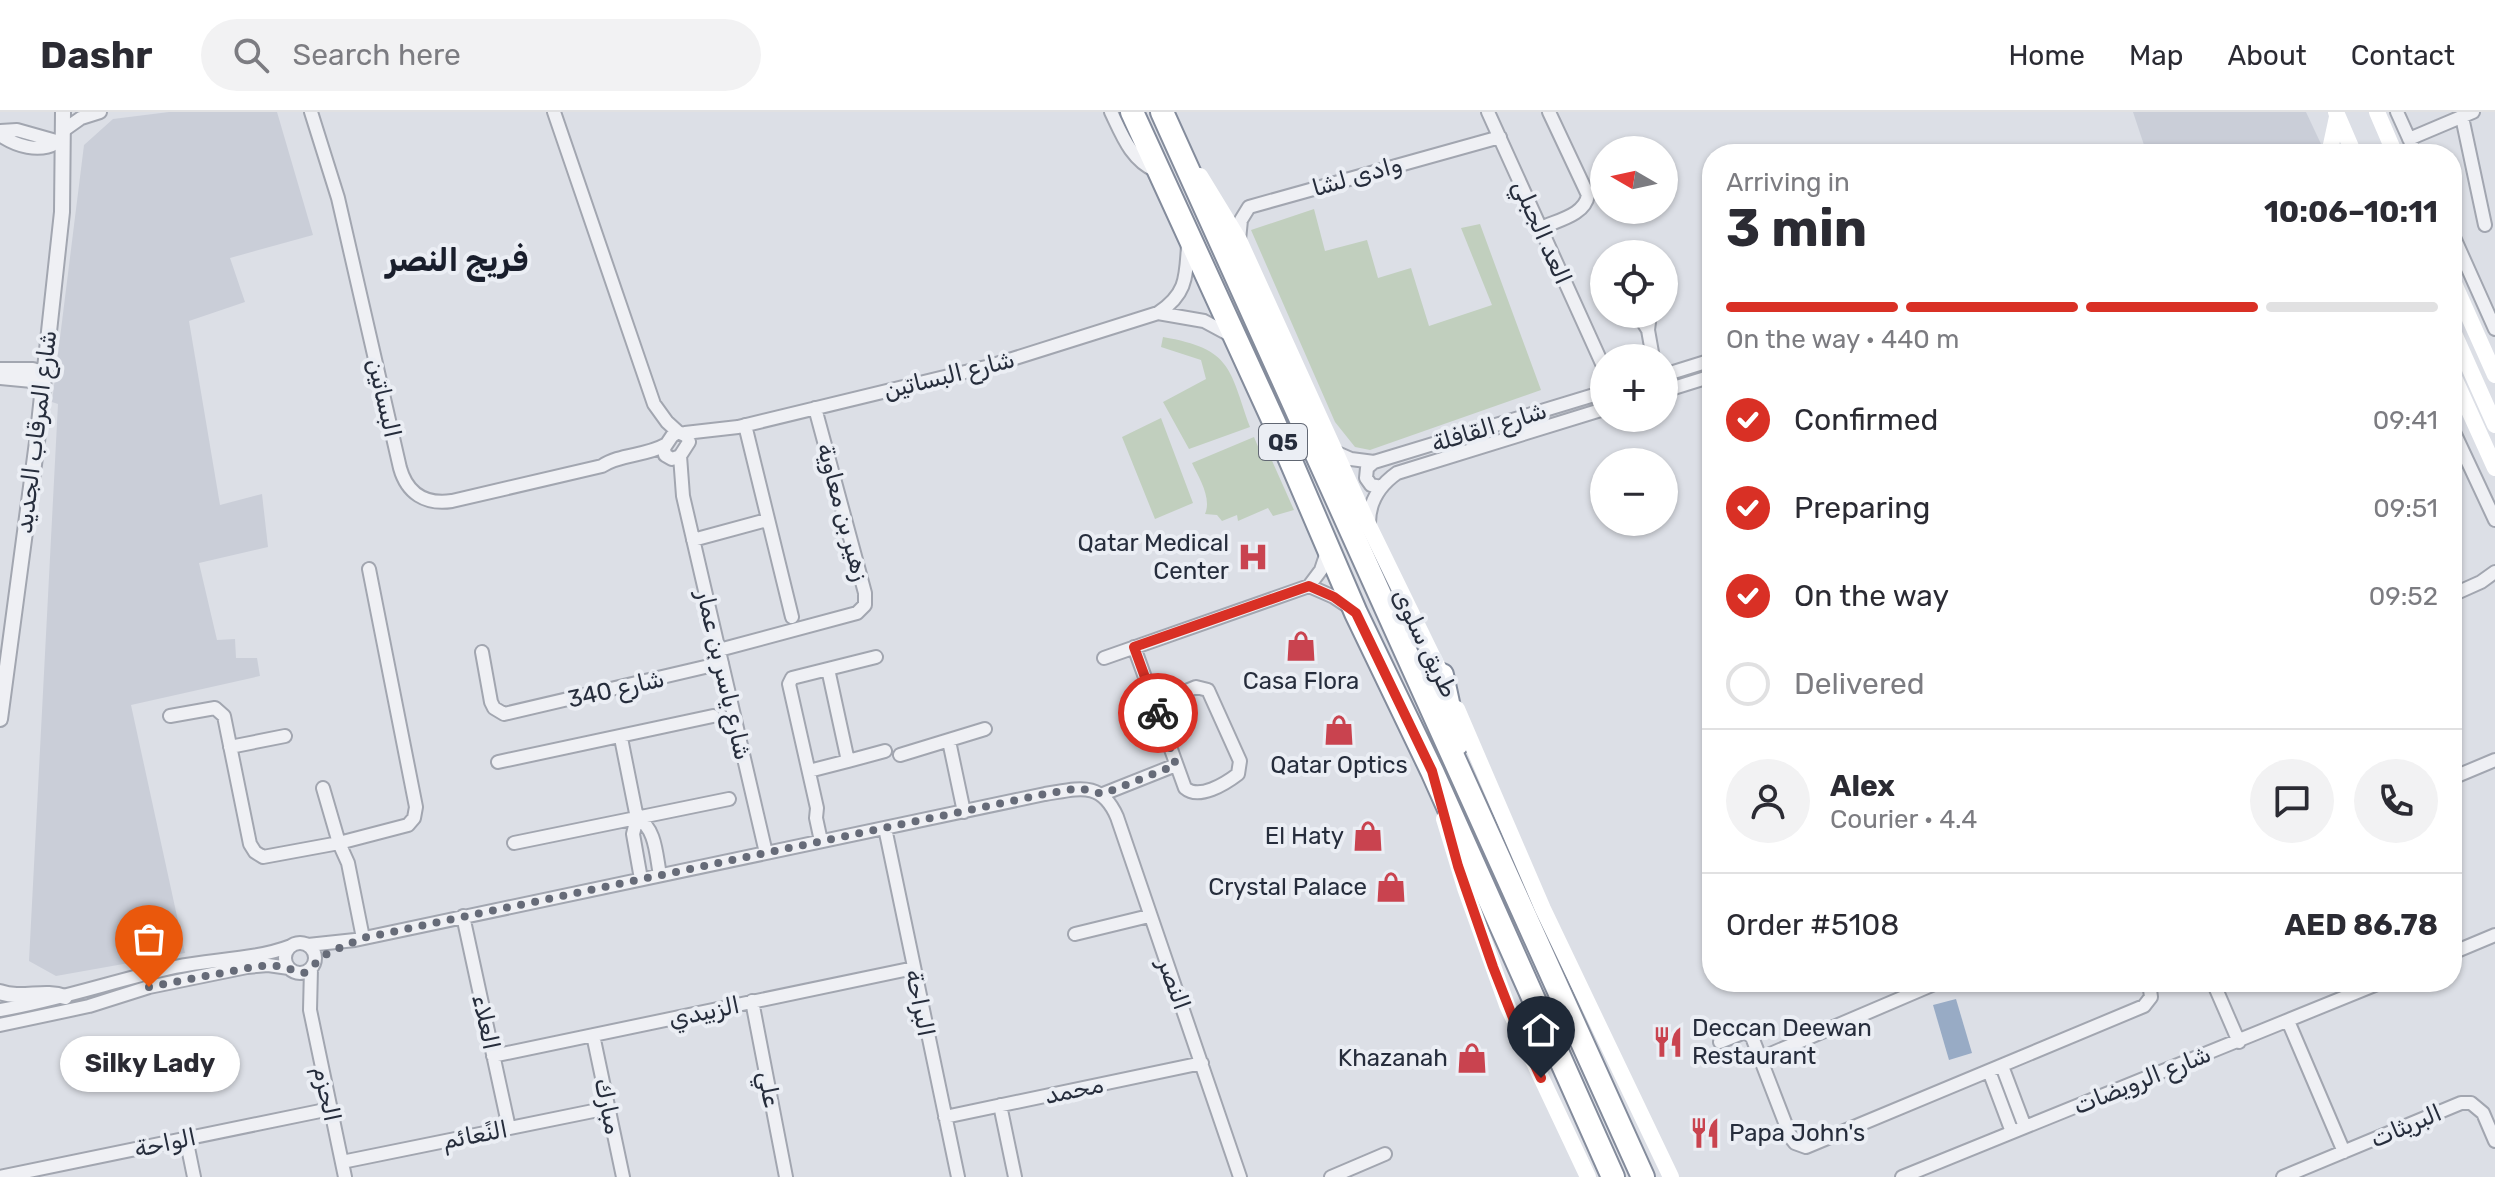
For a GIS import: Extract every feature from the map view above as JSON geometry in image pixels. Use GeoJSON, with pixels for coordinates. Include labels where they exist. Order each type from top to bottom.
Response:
{"type":"FeatureCollection","features":[{"type":"Feature","properties":{"kind":"highway","name":"طريق سلوى"},"geometry":{"type":"LineString","coordinates":[[1132,112],[1613,1177]]}},
{"type":"Feature","properties":{"kind":"highway","name":"طريق سلوى"},"geometry":{"type":"LineString","coordinates":[[1163,114],[1643,1177]]}},
{"type":"Feature","properties":{"kind":"highway"},"geometry":{"type":"LineString","coordinates":[[1442,675],[1465,785]]}},
{"type":"Feature","properties":{"kind":"main road"},"geometry":{"type":"LineString","coordinates":[[2377,112],[2387,144]]}},
{"type":"Feature","properties":{"kind":"main road","name":"طريق سلوى"},"geometry":{"type":"LineString","coordinates":[[1163,114],[1239,240],[1369,526],[1442,675],[1543,909],[1671,1177]]}},
{"type":"Feature","properties":{"kind":"main road"},"geometry":{"type":"LineString","coordinates":[[2331,144],[2336,114]]}},
{"type":"Feature","properties":{"kind":"main road"},"geometry":{"type":"LineString","coordinates":[[2336,114],[2350,144]]}},
{"type":"Feature","properties":{"kind":"main road"},"geometry":{"type":"LineString","coordinates":[[2462,301],[2495,375]]}},
{"type":"Feature","properties":{"kind":"main road"},"geometry":{"type":"LineString","coordinates":[[2479,339],[2495,354]]}},
{"type":"Feature","properties":{"kind":"main road"},"geometry":{"type":"LineString","coordinates":[[2462,351],[2495,425]]}},
{"type":"Feature","properties":{"kind":"main road"},"geometry":{"type":"LineString","coordinates":[[2462,395],[2495,468]]}},
{"type":"Feature","properties":{"kind":"main road","name":"طريق سلوى"},"geometry":{"type":"LineString","coordinates":[[1432,771],[1458,866],[1507,1005],[1588,1177]]}},
{"type":"Feature","properties":{"kind":"street","name":"شارع المرقاب الجديد"},"geometry":{"type":"LineString","coordinates":[[0,719],[62,212],[56,112]]}},
{"type":"Feature","properties":{"kind":"street","name":"شارع المرقاب الجديد"},"geometry":{"type":"LineString","coordinates":[[59,138],[63,112]]}},
{"type":"Feature","properties":{"kind":"street"},"geometry":{"type":"LineString","coordinates":[[0,133],[11,142],[36,148],[46,147],[81,118],[100,112]]}},
{"type":"Feature","properties":{"kind":"street","name":"البساتين"},"geometry":{"type":"LineString","coordinates":[[311,112],[332,175],[400,468],[409,489],[418,496],[440,503],[602,466],[611,468],[673,454]]}},
{"type":"Feature","properties":{"kind":"street"},"geometry":{"type":"LineString","coordinates":[[554,112],[654,404],[667,422],[681,433],[673,454]]}},
{"type":"Feature","properties":{"kind":"street","name":"طريق سلوى"},"geometry":{"type":"LineString","coordinates":[[1111,112],[1133,153],[1145,166],[1159,172]]}},
{"type":"Feature","properties":{"kind":"street","name":"العد الجبلي"},"geometry":{"type":"LineString","coordinates":[[1488,112],[1592,344]]}},
{"type":"Feature","properties":{"kind":"street"},"geometry":{"type":"LineString","coordinates":[[1541,228],[1581,210],[1586,205],[1588,195],[1549,112]]}},
{"type":"Feature","properties":{"kind":"street"},"geometry":{"type":"LineString","coordinates":[[2397,112],[2411,144]]}},
{"type":"Feature","properties":{"kind":"street"},"geometry":{"type":"LineString","coordinates":[[2409,139],[2468,114],[2485,225]]}},
{"type":"Feature","properties":{"kind":"street","name":"وادى لشا"},"geometry":{"type":"LineString","coordinates":[[1239,240],[1241,220],[1249,207],[1500,137]]}},
{"type":"Feature","properties":{"kind":"street"},"geometry":{"type":"LineString","coordinates":[[1158,313],[1177,298],[1184,283],[1188,238]]}},
{"type":"Feature","properties":{"kind":"street"},"geometry":{"type":"LineString","coordinates":[[2462,255],[2495,329]]}},
{"type":"Feature","properties":{"kind":"street","name":"شارع البساتين"},"geometry":{"type":"LineString","coordinates":[[673,454],[741,426],[990,366],[1158,313],[1204,321],[1236,340]]}},
{"type":"Feature","properties":{"kind":"street"},"geometry":{"type":"LineString","coordinates":[[1648,330],[1650,344]]}},
{"type":"Feature","properties":{"kind":"street"},"geometry":{"type":"LineString","coordinates":[[1678,371],[1702,363]]}},
{"type":"Feature","properties":{"kind":"street"},"geometry":{"type":"LineString","coordinates":[[0,369],[33,369],[44,375]]}},
{"type":"Feature","properties":{"kind":"street"},"geometry":{"type":"LineString","coordinates":[[0,378],[32,381],[44,375]]}},
{"type":"Feature","properties":{"kind":"street"},"geometry":{"type":"LineString","coordinates":[[1678,387],[1702,379]]}},
{"type":"Feature","properties":{"kind":"street","name":"شارع القافلة"},"geometry":{"type":"LineString","coordinates":[[1374,462],[1590,396]]}},
{"type":"Feature","properties":{"kind":"street","name":"زهير بن معاوية"},"geometry":{"type":"LineString","coordinates":[[720,657],[857,613],[865,605],[866,599],[815,408]]}},
{"type":"Feature","properties":{"kind":"street","name":"شارع القافلة"},"geometry":{"type":"LineString","coordinates":[[1381,487],[1397,473],[1408,469],[1590,413]]}},
{"type":"Feature","properties":{"kind":"street"},"geometry":{"type":"LineString","coordinates":[[741,426],[792,617]]}},
{"type":"Feature","properties":{"kind":"street","name":"شارع البساتين"},"geometry":{"type":"LineString","coordinates":[[681,433],[741,426]]}},
{"type":"Feature","properties":{"kind":"street"},"geometry":{"type":"LineString","coordinates":[[2462,449],[2495,520]]}},
{"type":"Feature","properties":{"kind":"street"},"geometry":{"type":"LineString","coordinates":[[1335,452],[1351,459],[1374,462]]}},
{"type":"Feature","properties":{"kind":"street","name":"شارع ياسر بن عمار"},"geometry":{"type":"LineString","coordinates":[[673,454],[766,853]]}},
{"type":"Feature","properties":{"kind":"street"},"geometry":{"type":"LineString","coordinates":[[1369,526],[1371,507],[1381,487],[1371,485],[1366,478],[1367,468],[1374,462]]}},
{"type":"Feature","properties":{"kind":"street"},"geometry":{"type":"LineString","coordinates":[[693,540],[767,520]]}},
{"type":"Feature","properties":{"kind":"street"},"geometry":{"type":"LineString","coordinates":[[1104,658],[1309,586],[1321,570],[1328,545]]}},
{"type":"Feature","properties":{"kind":"street"},"geometry":{"type":"LineString","coordinates":[[170,716],[215,708],[224,716],[250,844],[263,857],[339,843],[408,825],[414,818],[416,807],[369,569]]}},
{"type":"Feature","properties":{"kind":"street"},"geometry":{"type":"LineString","coordinates":[[2462,591],[2495,572]]}},
{"type":"Feature","properties":{"kind":"street"},"geometry":{"type":"LineString","coordinates":[[2481,582],[2495,579]]}},
{"type":"Feature","properties":{"kind":"street","name":"طريق سلوى"},"geometry":{"type":"LineString","coordinates":[[1309,586],[1334,597],[1356,613]]}},
{"type":"Feature","properties":{"kind":"street"},"geometry":{"type":"LineString","coordinates":[[1134,647],[1185,788],[1201,793],[1235,777],[1241,765],[1208,690],[1191,688],[1155,704]]}},
{"type":"Feature","properties":{"kind":"street","name":"شارع 340"},"geometry":{"type":"LineString","coordinates":[[482,652],[494,708],[504,714],[720,657]]}},
{"type":"Feature","properties":{"kind":"street"},"geometry":{"type":"LineString","coordinates":[[825,841],[823,817],[817,808],[789,684],[792,678],[876,657]]}},
{"type":"Feature","properties":{"kind":"street"},"geometry":{"type":"LineString","coordinates":[[828,669],[848,761]]}},
{"type":"Feature","properties":{"kind":"street"},"geometry":{"type":"LineString","coordinates":[[498,762],[713,716]]}},
{"type":"Feature","properties":{"kind":"street"},"geometry":{"type":"LineString","coordinates":[[900,755],[985,729]]}},
{"type":"Feature","properties":{"kind":"street"},"geometry":{"type":"LineString","coordinates":[[230,747],[285,736]]}},
{"type":"Feature","properties":{"kind":"street"},"geometry":{"type":"LineString","coordinates":[[621,738],[637,818],[633,834],[641,879]]}},
{"type":"Feature","properties":{"kind":"street"},"geometry":{"type":"LineString","coordinates":[[949,741],[964,812]]}},
{"type":"Feature","properties":{"kind":"street"},"geometry":{"type":"LineString","coordinates":[[809,771],[885,751]]}},
{"type":"Feature","properties":{"kind":"street"},"geometry":{"type":"LineString","coordinates":[[2462,774],[2495,760]]}},
{"type":"Feature","properties":{"kind":"street"},"geometry":{"type":"LineString","coordinates":[[0,1010],[65,997],[178,967],[265,953],[299,943],[308,945],[358,939],[1079,788],[1103,794],[1176,765]]}},
{"type":"Feature","properties":{"kind":"street"},"geometry":{"type":"LineString","coordinates":[[323,788],[348,863],[358,939]]}},
{"type":"Feature","properties":{"kind":"street","name":"النصر"},"geometry":{"type":"LineString","coordinates":[[1103,794],[1117,817],[1240,1177]]}},
{"type":"Feature","properties":{"kind":"street"},"geometry":{"type":"LineString","coordinates":[[514,843],[729,799]]}},
{"type":"Feature","properties":{"kind":"street"},"geometry":{"type":"LineString","coordinates":[[637,818],[650,831],[660,875]]}},
{"type":"Feature","properties":{"kind":"street","name":"البراحة"},"geometry":{"type":"LineString","coordinates":[[885,828],[958,1177]]}},
{"type":"Feature","properties":{"kind":"street","name":"العلاء"},"geometry":{"type":"LineString","coordinates":[[463,916],[509,1128]]}},
{"type":"Feature","properties":{"kind":"street"},"geometry":{"type":"LineString","coordinates":[[1075,934],[1149,916]]}},
{"type":"Feature","properties":{"kind":"street"},"geometry":{"type":"LineString","coordinates":[[2462,949],[2495,935]]}},
{"type":"Feature","properties":{"kind":"street"},"geometry":{"type":"LineString","coordinates":[[0,1025],[89,1006],[149,987],[247,967],[268,965],[304,973],[328,953],[358,939]]}},
{"type":"Feature","properties":{"kind":"street"},"geometry":{"type":"LineString","coordinates":[[308,945],[314,953],[312,966]]}},
{"type":"Feature","properties":{"kind":"street"},"geometry":{"type":"LineString","coordinates":[[290,969],[285,954],[291,946]]}},
{"type":"Feature","properties":{"kind":"street","name":"الحزم"},"geometry":{"type":"LineString","coordinates":[[312,966],[310,1010],[345,1177]]}},
{"type":"Feature","properties":{"kind":"street","name":"الزبيدي"},"geometry":{"type":"LineString","coordinates":[[493,1056],[914,968]]}},
{"type":"Feature","properties":{"kind":"street","name":"الحزم"},"geometry":{"type":"LineString","coordinates":[[290,969],[310,1010]]}},
{"type":"Feature","properties":{"kind":"street"},"geometry":{"type":"LineString","coordinates":[[0,992],[23,996],[53,993],[65,997]]}},
{"type":"Feature","properties":{"kind":"street"},"geometry":{"type":"LineString","coordinates":[[1761,1058],[1916,992]]}},
{"type":"Feature","properties":{"kind":"street"},"geometry":{"type":"LineString","coordinates":[[1720,1042],[1740,1033],[1749,1033],[1791,1138],[1806,1147],[2144,1006],[2151,997],[2150,992]]}},
{"type":"Feature","properties":{"kind":"street"},"geometry":{"type":"LineString","coordinates":[[2217,992],[2239,1042]]}},
{"type":"Feature","properties":{"kind":"street","name":"شارع الرويضات"},"geometry":{"type":"LineString","coordinates":[[1902,1177],[2358,992]]}},
{"type":"Feature","properties":{"kind":"street","name":"علي"},"geometry":{"type":"LineString","coordinates":[[752,1001],[786,1177]]}},
{"type":"Feature","properties":{"kind":"street","name":"البريثات"},"geometry":{"type":"LineString","coordinates":[[2288,1021],[2344,1152]]}},
{"type":"Feature","properties":{"kind":"street","name":"مبارك"},"geometry":{"type":"LineString","coordinates":[[593,1035],[623,1177]]}},
{"type":"Feature","properties":{"kind":"street","name":"محمد"},"geometry":{"type":"LineString","coordinates":[[945,1117],[1202,1063]]}},
{"type":"Feature","properties":{"kind":"street"},"geometry":{"type":"LineString","coordinates":[[2002,1066],[2025,1127]]}},
{"type":"Feature","properties":{"kind":"street"},"geometry":{"type":"LineString","coordinates":[[1989,1071],[2012,1132]]}},
{"type":"Feature","properties":{"kind":"street","name":"البريثات"},"geometry":{"type":"LineString","coordinates":[[2283,1177],[2461,1103],[2471,1103],[2483,1113],[2495,1141]]}},
{"type":"Feature","properties":{"kind":"street"},"geometry":{"type":"LineString","coordinates":[[1000,1105],[1015,1177]]}},
{"type":"Feature","properties":{"kind":"street","name":"النًعائم"},"geometry":{"type":"LineString","coordinates":[[342,1162],[608,1108]]}},
{"type":"Feature","properties":{"kind":"street","name":"الواحة"},"geometry":{"type":"LineString","coordinates":[[0,1177],[330,1109]]}},
{"type":"Feature","properties":{"kind":"street"},"geometry":{"type":"LineString","coordinates":[[186,1138],[194,1177]]}},
{"type":"Feature","properties":{"kind":"street"},"geometry":{"type":"LineString","coordinates":[[1333,1177],[1385,1154]]}},
{"type":"Feature","properties":{"kind":"shaded area"},"geometry":{"type":"Polygon","coordinates":[[[169,112],[277,112],[313,235],[230,258],[245,302],[189,321],[220,505],[262,494],[268,547],[199,563],[217,640],[235,639],[236,658],[257,658],[260,676],[131,705],[185,953],[56,976],[29,961],[58,404],[52,402],[84,145],[113,119],[169,112]]]}},
{"type":"Feature","properties":{"kind":"shaded area"},"geometry":{"type":"Polygon","coordinates":[[[2133,112],[2306,112],[2321,144],[2144,144],[2133,112]]]}},
{"type":"Feature","properties":{"kind":"green space"},"geometry":{"type":"Polygon","coordinates":[[[1314,209],[1325,251],[1367,240],[1378,278],[1411,268],[1429,326],[1492,305],[1461,228],[1480,224],[1541,390],[1370,450],[1355,447],[1335,422],[1251,230],[1314,209]]]}},
{"type":"Feature","properties":{"kind":"green space"},"geometry":{"type":"Polygon","coordinates":[[[1163,337],[1203,348],[1224,364],[1250,427],[1189,449],[1163,402],[1206,379],[1201,360],[1161,347],[1163,337]]]}},
{"type":"Feature","properties":{"kind":"green space"},"geometry":{"type":"Polygon","coordinates":[[[1161,418],[1193,503],[1155,519],[1122,437],[1161,418]]]}},
{"type":"Feature","properties":{"kind":"green space"},"geometry":{"type":"Polygon","coordinates":[[[1254,437],[1259,449],[1265,445],[1294,510],[1273,516],[1268,508],[1238,521],[1237,515],[1222,521],[1217,515],[1205,514],[1206,495],[1192,463],[1254,437]]]}},
{"type":"Feature","properties":{"kind":"water"},"geometry":{"type":"Polygon","coordinates":[[[1956,999],[1972,1053],[1949,1060],[1933,1005],[1956,999]]]}},
{"type":"Feature","properties":{"kind":"way so far"},"geometry":{"type":"LineString","coordinates":[[149,987],[268,965],[304,973],[328,953],[363,938],[1045,794],[1079,788],[1103,794],[1176,765],[1158,713]]}},
{"type":"Feature","properties":{"kind":"place","name":"Qatar Medical Center"},"geometry":{"type":"Point","coordinates":[1253,557]}},
{"type":"Feature","properties":{"kind":"place","name":"Casa Flora"},"geometry":{"type":"Point","coordinates":[1301,646]}},
{"type":"Feature","properties":{"kind":"place","name":"Qatar Optics"},"geometry":{"type":"Point","coordinates":[1339,730]}},
{"type":"Feature","properties":{"kind":"place","name":"El Haty"},"geometry":{"type":"Point","coordinates":[1368,836]}},
{"type":"Feature","properties":{"kind":"place","name":"Crystal Palace"},"geometry":{"type":"Point","coordinates":[1391,887]}},
{"type":"Feature","properties":{"kind":"place","name":"Silky Lady"},"geometry":{"type":"Point","coordinates":[149,987]}},
{"type":"Feature","properties":{"kind":"place","name":"Deccan Deewan Restaurant"},"geometry":{"type":"Point","coordinates":[1668,1042]}},
{"type":"Feature","properties":{"kind":"place","name":"Khazanah"},"geometry":{"type":"Point","coordinates":[1472,1058]}},
{"type":"Feature","properties":{"kind":"place","name":"Papa John's"},"geometry":{"type":"Point","coordinates":[1705,1133]}},
{"type":"Feature","properties":{"kind":"district","name":"فريج النصر"},"geometry":{"type":"Point","coordinates":[457,260]}},
{"type":"Feature","properties":{"kind":"route"},"geometry":{"type":"LineString","coordinates":[[1158,713],[1134,647],[1309,586],[1334,597],[1356,613],[1432,771],[1458,866],[1493,967],[1541,1078]]}}]}
